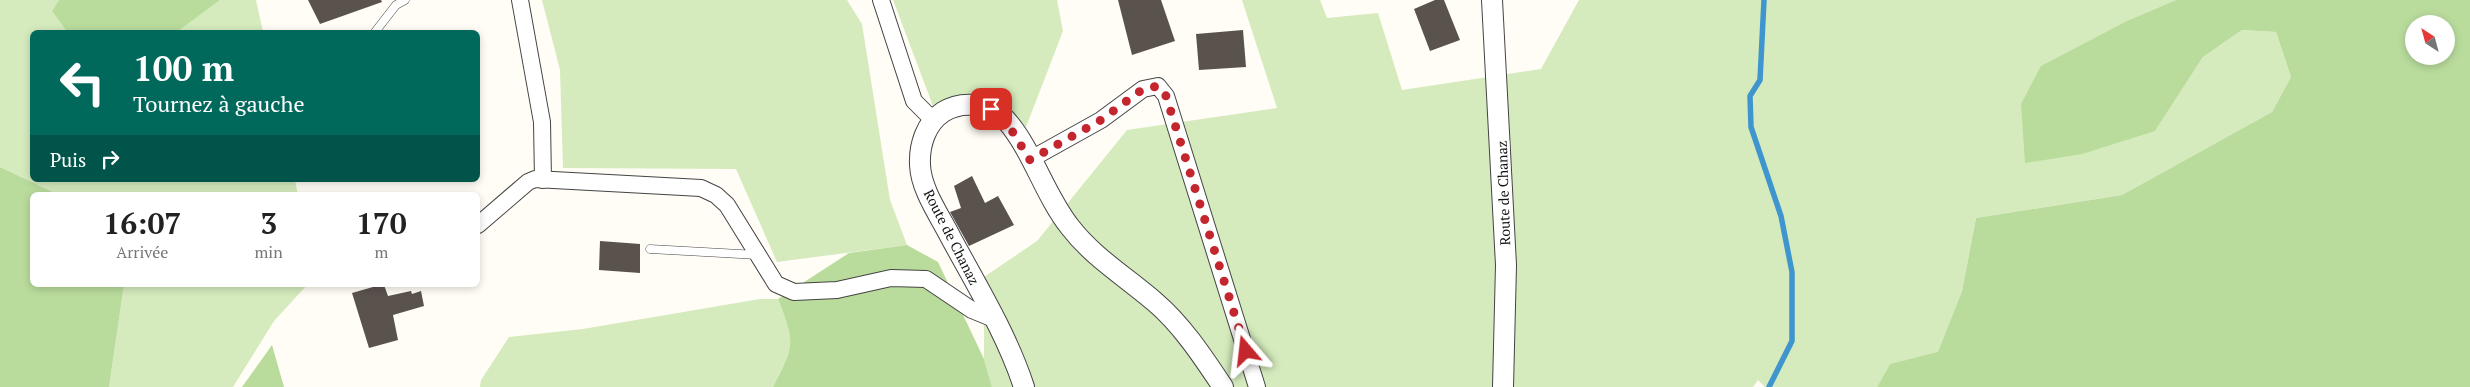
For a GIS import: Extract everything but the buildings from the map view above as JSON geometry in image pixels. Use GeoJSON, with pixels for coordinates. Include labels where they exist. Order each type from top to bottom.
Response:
{"type":"FeatureCollection","features":[{"type":"Feature","properties":{"kind":"street"},"geometry":{"type":"LineString","coordinates":[[881,0],[914,101],[933,120],[944,111],[957,107],[981,105],[1004,118],[1070,227],[1104,261],[1156,302],[1176,323],[1223,387]]}},
{"type":"Feature","properties":{"kind":"street","name":"Route de Chanaz"},"geometry":{"type":"LineString","coordinates":[[1492,0],[1506,265],[1503,387]]}},
{"type":"Feature","properties":{"kind":"street"},"geometry":{"type":"LineString","coordinates":[[519,1],[542,122],[543,180]]}},
{"type":"Feature","properties":{"kind":"street"},"geometry":{"type":"LineString","coordinates":[[1030,160],[1101,120],[1143,89],[1158,86],[1166,96],[1257,387]]}},
{"type":"Feature","properties":{"kind":"street","name":"Route de Chanaz"},"geometry":{"type":"LineString","coordinates":[[933,120],[920,150],[922,175],[935,208],[994,318],[1016,364],[1024,387]]}},
{"type":"Feature","properties":{"kind":"street"},"geometry":{"type":"LineString","coordinates":[[480,223],[528,182],[543,180],[701,188],[716,195],[727,205],[776,284],[794,292],[837,290],[891,278],[926,279],[972,310],[994,318]]}},
{"type":"Feature","properties":{"kind":"lane"},"geometry":{"type":"LineString","coordinates":[[377,30],[396,5],[405,0]]}},
{"type":"Feature","properties":{"kind":"lane"},"geometry":{"type":"LineString","coordinates":[[650,249],[758,255]]}},
{"type":"Feature","properties":{"kind":"green space"},"geometry":{"type":"Polygon","coordinates":[[[0,0],[59,0],[52,11],[66,30],[30,30],[30,181],[0,167],[0,0]]]}},
{"type":"Feature","properties":{"kind":"green space"},"geometry":{"type":"Polygon","coordinates":[[[59,0],[220,0],[180,30],[66,30],[52,11],[59,0]]]}},
{"type":"Feature","properties":{"kind":"green space"},"geometry":{"type":"Polygon","coordinates":[[[220,0],[256,0],[263,30],[180,30],[220,0]]]}},
{"type":"Feature","properties":{"kind":"green space"},"geometry":{"type":"Polygon","coordinates":[[[542,0],[847,0],[862,24],[890,200],[907,245],[777,262],[736,169],[563,168],[560,70],[542,0]]]}},
{"type":"Feature","properties":{"kind":"green space"},"geometry":{"type":"Polygon","coordinates":[[[893,0],[1057,0],[1063,31],[1026,127],[989,93],[933,106],[893,0]]]}},
{"type":"Feature","properties":{"kind":"green space"},"geometry":{"type":"Polygon","coordinates":[[[1242,0],[1320,0],[1327,18],[1378,13],[1402,90],[1541,69],[1579,0],[2176,0],[2129,20],[2155,131],[2203,57],[2242,30],[2276,32],[2291,77],[2272,112],[2122,195],[1976,218],[1962,291],[1938,353],[1890,364],[1877,387],[1765,387],[1758,380],[1753,387],[992,387],[984,359],[984,277],[1037,241],[1127,130],[1277,108],[1242,0]]]}},
{"type":"Feature","properties":{"kind":"green space"},"geometry":{"type":"Polygon","coordinates":[[[2176,0],[2470,0],[2470,387],[1877,387],[1890,364],[1938,352],[1962,291],[1976,218],[2122,195],[2272,112],[2291,77],[2276,32],[2242,30],[2203,57],[2155,131],[2082,154],[2025,163],[2021,104],[2041,66],[2129,20],[2176,0]]]}},
{"type":"Feature","properties":{"kind":"green space"},"geometry":{"type":"Polygon","coordinates":[[[0,167],[53,192],[30,192],[30,287],[124,287],[109,387],[0,387],[0,167]]]}},
{"type":"Feature","properties":{"kind":"green space"},"geometry":{"type":"Polygon","coordinates":[[[32,182],[295,182],[297,192],[53,192],[32,182]]]}},
{"type":"Feature","properties":{"kind":"green space"},"geometry":{"type":"Polygon","coordinates":[[[907,245],[938,262],[984,359],[992,387],[773,387],[789,352],[790,344],[790,335],[778,299],[849,253],[907,245]]]}},
{"type":"Feature","properties":{"kind":"green space"},"geometry":{"type":"Polygon","coordinates":[[[124,287],[305,287],[274,321],[233,387],[109,387],[124,287]]]}},
{"type":"Feature","properties":{"kind":"green space"},"geometry":{"type":"Polygon","coordinates":[[[760,299],[778,299],[790,335],[789,352],[773,387],[480,387],[481,380],[509,337],[583,329],[760,299]]]}},
{"type":"Feature","properties":{"kind":"green space"},"geometry":{"type":"Polygon","coordinates":[[[272,345],[284,387],[242,387],[272,345]]]}},
{"type":"Feature","properties":{"kind":"waterway"},"geometry":{"type":"LineString","coordinates":[[1764,0],[1760,80],[1750,96],[1751,127],[1781,216],[1792,272],[1792,341],[1769,387]]}},
{"type":"Feature","properties":{"kind":"route"},"geometry":{"type":"LineString","coordinates":[[991,109],[1004,118],[1030,160],[1101,120],[1143,89],[1158,86],[1166,96],[1246,351]]}}]}
